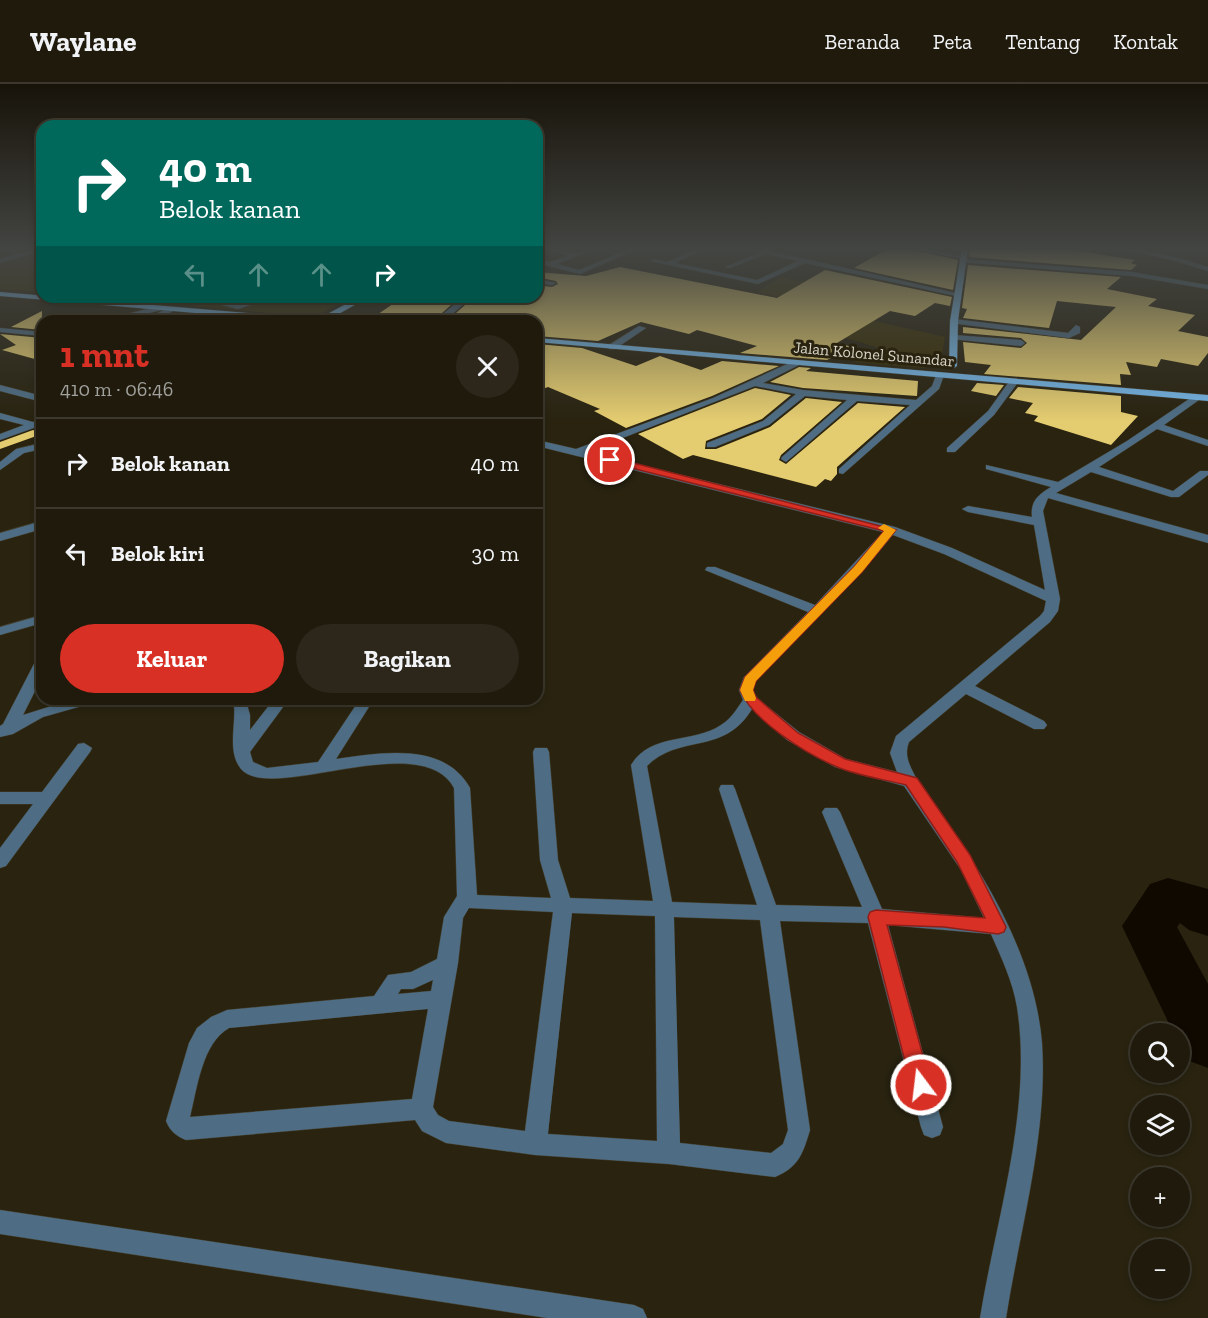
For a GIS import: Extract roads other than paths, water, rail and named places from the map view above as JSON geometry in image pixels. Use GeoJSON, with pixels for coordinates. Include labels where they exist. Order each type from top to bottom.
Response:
{"type":"FeatureCollection","features":[{"type":"Feature","properties":{"kind":"main road"},"geometry":{"type":"LineString","coordinates":[[133,306],[246,315]]}},
{"type":"Feature","properties":{"kind":"main road"},"geometry":{"type":"LineString","coordinates":[[332,315],[354,306]]}},
{"type":"Feature","properties":{"kind":"main road"},"geometry":{"type":"LineString","coordinates":[[345,315],[359,306]]}},
{"type":"Feature","properties":{"kind":"main road"},"geometry":{"type":"LineString","coordinates":[[953,366],[955,306]]}},
{"type":"Feature","properties":{"kind":"main road","name":"Jalan Kolonel Sunandar"},"geometry":{"type":"LineString","coordinates":[[543,341],[1203,397]]}},
{"type":"Feature","properties":{"kind":"main road"},"geometry":{"type":"LineString","coordinates":[[940,375],[953,366]]}},
{"type":"Feature","properties":{"kind":"main road"},"geometry":{"type":"LineString","coordinates":[[953,366],[974,378]]}},
{"type":"Feature","properties":{"kind":"street"},"geometry":{"type":"LineString","coordinates":[[220,313],[232,306],[243,306]]}},
{"type":"Feature","properties":{"kind":"street"},"geometry":{"type":"LineString","coordinates":[[129,315],[159,308]]}},
{"type":"Feature","properties":{"kind":"street"},"geometry":{"type":"LineString","coordinates":[[161,315],[172,309]]}},
{"type":"Feature","properties":{"kind":"street"},"geometry":{"type":"LineString","coordinates":[[954,321],[1069,336],[1076,333],[1076,327]]}},
{"type":"Feature","properties":{"kind":"street"},"geometry":{"type":"LineString","coordinates":[[612,347],[642,328]]}},
{"type":"Feature","properties":{"kind":"street"},"geometry":{"type":"LineString","coordinates":[[0,330],[36,333]]}},
{"type":"Feature","properties":{"kind":"street"},"geometry":{"type":"LineString","coordinates":[[954,337],[1022,343]]}},
{"type":"Feature","properties":{"kind":"street"},"geometry":{"type":"LineString","coordinates":[[578,452],[696,410],[756,384],[796,363]]}},
{"type":"Feature","properties":{"kind":"street"},"geometry":{"type":"LineString","coordinates":[[843,471],[936,387],[940,375]]}},
{"type":"Feature","properties":{"kind":"street"},"geometry":{"type":"LineString","coordinates":[[951,450],[991,413],[1014,381]]}},
{"type":"Feature","properties":{"kind":"street"},"geometry":{"type":"LineString","coordinates":[[756,384],[803,393],[916,404]]}},
{"type":"Feature","properties":{"kind":"street"},"geometry":{"type":"LineString","coordinates":[[0,388],[36,397]]}},
{"type":"Feature","properties":{"kind":"street"},"geometry":{"type":"LineString","coordinates":[[711,445],[766,423],[803,393]]}},
{"type":"Feature","properties":{"kind":"street"},"geometry":{"type":"LineString","coordinates":[[993,1318],[1016,1192],[1029,1098],[1031,1047],[1026,1005],[998,927],[964,859],[911,782],[898,752],[902,740],[1045,620],[1051,611],[1053,598],[1037,511],[1051,489],[1203,397]]}},
{"type":"Feature","properties":{"kind":"street"},"geometry":{"type":"LineString","coordinates":[[786,459],[854,398]]}},
{"type":"Feature","properties":{"kind":"street"},"geometry":{"type":"LineString","coordinates":[[0,416],[36,423]]}},
{"type":"Feature","properties":{"kind":"street"},"geometry":{"type":"LineString","coordinates":[[0,436],[36,424]]}},
{"type":"Feature","properties":{"kind":"street"},"geometry":{"type":"LineString","coordinates":[[1157,426],[1208,443]]}},
{"type":"Feature","properties":{"kind":"street"},"geometry":{"type":"LineString","coordinates":[[543,444],[891,530],[948,551],[1053,598]]}},
{"type":"Feature","properties":{"kind":"street"},"geometry":{"type":"LineString","coordinates":[[0,466],[20,451],[36,447]]}},
{"type":"Feature","properties":{"kind":"street"},"geometry":{"type":"LineString","coordinates":[[990,467],[1208,539]]}},
{"type":"Feature","properties":{"kind":"street"},"geometry":{"type":"LineString","coordinates":[[1088,467],[1175,495],[1204,473]]}},
{"type":"Feature","properties":{"kind":"street"},"geometry":{"type":"LineString","coordinates":[[968,509],[1039,522]]}},
{"type":"Feature","properties":{"kind":"street"},"geometry":{"type":"LineString","coordinates":[[0,537],[36,527]]}},
{"type":"Feature","properties":{"kind":"street"},"geometry":{"type":"LineString","coordinates":[[891,530],[818,611],[749,680],[746,690],[750,699],[793,736],[840,763],[911,782]]}},
{"type":"Feature","properties":{"kind":"street"},"geometry":{"type":"LineString","coordinates":[[711,570],[818,611]]}},
{"type":"Feature","properties":{"kind":"street"},"geometry":{"type":"LineString","coordinates":[[0,631],[36,621]]}},
{"type":"Feature","properties":{"kind":"street"},"geometry":{"type":"LineString","coordinates":[[4,731],[36,673]]}},
{"type":"Feature","properties":{"kind":"street"},"geometry":{"type":"LineString","coordinates":[[965,687],[1039,725]]}},
{"type":"Feature","properties":{"kind":"street"},"geometry":{"type":"LineString","coordinates":[[669,1154],[664,909],[639,765],[654,749],[724,732],[746,710],[750,699]]}},
{"type":"Feature","properties":{"kind":"street"},"geometry":{"type":"LineString","coordinates":[[4,731],[38,714],[70,705]]}},
{"type":"Feature","properties":{"kind":"street"},"geometry":{"type":"LineString","coordinates":[[241,705],[243,761],[247,768],[255,773],[322,768],[378,759],[407,758],[440,767],[457,779],[463,798],[466,897],[454,917],[448,963],[421,1109],[430,1123],[446,1132],[535,1144],[776,1165],[792,1151],[799,1130],[769,913],[727,789]]}},
{"type":"Feature","properties":{"kind":"street"},"geometry":{"type":"LineString","coordinates":[[243,750],[277,705]]}},
{"type":"Feature","properties":{"kind":"street"},"geometry":{"type":"LineString","coordinates":[[322,768],[363,705]]}},
{"type":"Feature","properties":{"kind":"street"},"geometry":{"type":"LineString","coordinates":[[0,861],[84,748]]}},
{"type":"Feature","properties":{"kind":"street"},"geometry":{"type":"LineString","coordinates":[[535,1144],[563,905],[549,860],[541,752]]}},
{"type":"Feature","properties":{"kind":"street"},"geometry":{"type":"LineString","coordinates":[[0,798],[47,798]]}},
{"type":"Feature","properties":{"kind":"street"},"geometry":{"type":"LineString","coordinates":[[831,812],[876,917],[932,1127]]}},
{"type":"Feature","properties":{"kind":"street"},"geometry":{"type":"LineString","coordinates":[[466,897],[474,902],[769,913],[842,913],[944,920],[998,927]]}},
{"type":"Feature","properties":{"kind":"street"},"geometry":{"type":"LineString","coordinates":[[380,1004],[395,981],[414,980],[448,963]]}},
{"type":"Feature","properties":{"kind":"street"},"geometry":{"type":"LineString","coordinates":[[421,1109],[186,1129],[177,1121],[202,1039],[218,1023],[226,1019],[441,999]]}},
{"type":"Feature","properties":{"kind":"street"},"geometry":{"type":"LineString","coordinates":[[0,1222],[634,1318]]}},
{"type":"Feature","properties":{"kind":"waterway"},"geometry":{"type":"LineString","coordinates":[[1208,915],[1196,906],[1168,898],[1149,926],[1208,1041]]}}]}
